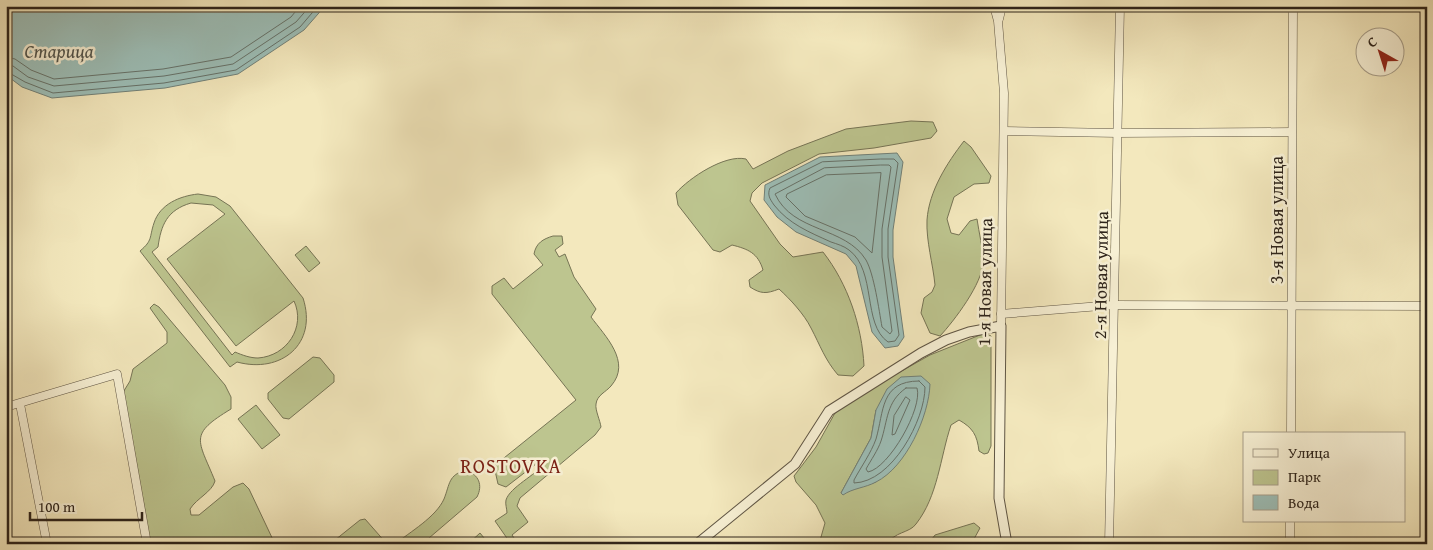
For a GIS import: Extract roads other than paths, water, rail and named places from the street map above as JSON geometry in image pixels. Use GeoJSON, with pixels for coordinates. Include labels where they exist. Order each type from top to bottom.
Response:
{"type":"FeatureCollection","features":[{"type":"Feature","properties":{"kind":"street"},"geometry":{"type":"LineString","coordinates":[[994,6],[998,21]]}},
{"type":"Feature","properties":{"kind":"street"},"geometry":{"type":"LineString","coordinates":[[998,21],[1002,6]]}},
{"type":"Feature","properties":{"kind":"street","name":"2-я Новая улица"},"geometry":{"type":"LineString","coordinates":[[1109,544],[1115,349],[1113,306],[1117,232],[1120,6]]}},
{"type":"Feature","properties":{"kind":"street","name":"3-я Новая улица"},"geometry":{"type":"LineString","coordinates":[[1291,432],[1293,6]]}},
{"type":"Feature","properties":{"kind":"street","name":"1-я Новая улица"},"geometry":{"type":"LineString","coordinates":[[998,21],[1004,93],[999,498],[1007,544]]}},
{"type":"Feature","properties":{"kind":"street"},"geometry":{"type":"LineString","coordinates":[[1004,131],[1118,133],[1292,132]]}},
{"type":"Feature","properties":{"kind":"street"},"geometry":{"type":"LineString","coordinates":[[1001,314],[1113,306],[1427,306]]}},
{"type":"Feature","properties":{"kind":"street"},"geometry":{"type":"LineString","coordinates":[[697,544],[795,464],[830,411],[921,352],[969,332],[1000,326]]}},
{"type":"Feature","properties":{"kind":"street"},"geometry":{"type":"LineString","coordinates":[[6,407],[117,374],[147,544]]}},
{"type":"Feature","properties":{"kind":"street"},"geometry":{"type":"LineString","coordinates":[[20,404],[47,544]]}},
{"type":"Feature","properties":{"kind":"street"},"geometry":{"type":"LineString","coordinates":[[1290,522],[1290,544]]}},
{"type":"Feature","properties":{"kind":"water","name":"Старица"},"geometry":{"type":"Polygon","coordinates":[[[6,6],[325,6],[304,30],[238,74],[165,88],[52,98],[22,87],[6,75],[6,6]]]}},
{"type":"Feature","properties":{"kind":"water"},"geometry":{"type":"Polygon","coordinates":[[[897,153],[903,162],[893,230],[893,257],[904,337],[898,346],[885,348],[872,332],[856,266],[846,254],[796,232],[777,217],[764,200],[765,185],[820,157],[897,153]]]}},
{"type":"Feature","properties":{"kind":"water"},"geometry":{"type":"Polygon","coordinates":[[[921,376],[930,384],[929,397],[920,425],[906,453],[887,475],[872,484],[843,495],[841,493],[871,438],[876,410],[887,389],[901,377],[921,376]]]}},
{"type":"Feature","properties":{"kind":"district","name":"ROSTOVKA"},"geometry":{"type":"Point","coordinates":[511,466]}}]}
